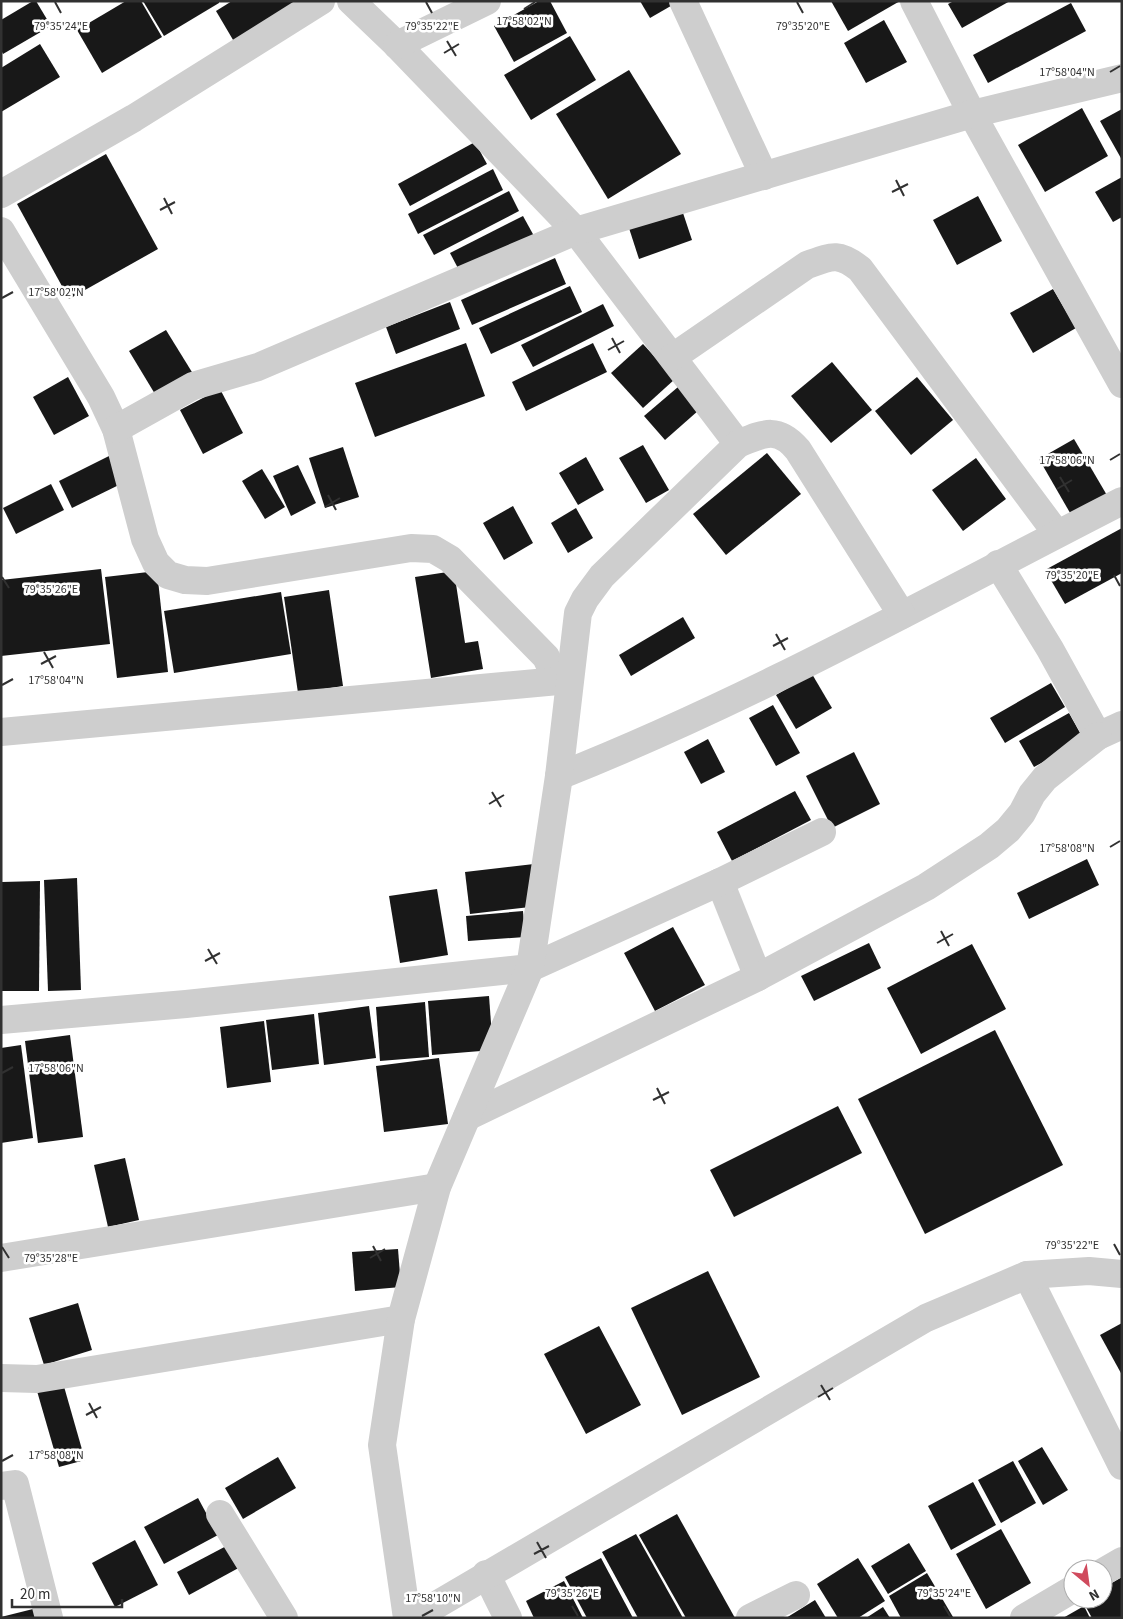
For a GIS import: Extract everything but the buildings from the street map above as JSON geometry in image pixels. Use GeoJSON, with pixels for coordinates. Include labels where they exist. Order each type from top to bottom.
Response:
{"type":"FeatureCollection","features":[{"type":"Feature","properties":{"kind":"street"},"geometry":{"type":"LineString","coordinates":[[1,194],[134,118],[321,1]]}},
{"type":"Feature","properties":{"kind":"street"},"geometry":{"type":"LineString","coordinates":[[351,1],[397,45],[576,231],[738,444]]}},
{"type":"Feature","properties":{"kind":"street"},"geometry":{"type":"LineString","coordinates":[[397,45],[487,1]]}},
{"type":"Feature","properties":{"kind":"street"},"geometry":{"type":"LineString","coordinates":[[683,1],[764,176]]}},
{"type":"Feature","properties":{"kind":"street"},"geometry":{"type":"LineString","coordinates":[[914,1],[972,114],[1122,384]]}},
{"type":"Feature","properties":{"kind":"street"},"geometry":{"type":"LineString","coordinates":[[116,429],[193,386],[258,367],[576,231],[972,114],[1122,78]]}},
{"type":"Feature","properties":{"kind":"street"},"geometry":{"type":"LineString","coordinates":[[1,231],[101,397],[116,429],[145,539],[156,563],[168,575],[185,580],[206,581],[411,548],[433,549],[450,559],[546,657],[563,680]]}},
{"type":"Feature","properties":{"kind":"street"},"geometry":{"type":"LineString","coordinates":[[672,358],[807,265],[830,257],[847,258],[860,269],[1057,534]]}},
{"type":"Feature","properties":{"kind":"street"},"geometry":{"type":"LineString","coordinates":[[407,1618],[382,1445],[401,1319],[437,1187],[530,968],[559,776],[563,680],[578,613],[585,599],[602,576],[738,444],[764,433],[789,438],[902,615]]}},
{"type":"Feature","properties":{"kind":"street"},"geometry":{"type":"LineString","coordinates":[[559,776],[646,740],[902,615],[1122,501]]}},
{"type":"Feature","properties":{"kind":"street"},"geometry":{"type":"LineString","coordinates":[[467,1117],[758,977],[926,886],[989,846],[1008,830],[1022,813],[1032,794],[1045,778],[1110,731],[1050,649],[998,564]]}},
{"type":"Feature","properties":{"kind":"street"},"geometry":{"type":"LineString","coordinates":[[1,732],[563,680]]}},
{"type":"Feature","properties":{"kind":"street"},"geometry":{"type":"LineString","coordinates":[[1,1020],[186,1004],[530,968],[720,882],[822,832]]}},
{"type":"Feature","properties":{"kind":"street"},"geometry":{"type":"LineString","coordinates":[[720,882],[758,977]]}},
{"type":"Feature","properties":{"kind":"street"},"geometry":{"type":"LineString","coordinates":[[1,1258],[437,1187]]}},
{"type":"Feature","properties":{"kind":"street"},"geometry":{"type":"LineString","coordinates":[[414,1618],[486,1574],[926,1318],[1027,1275],[1089,1271],[1122,1274]]}},
{"type":"Feature","properties":{"kind":"street"},"geometry":{"type":"LineString","coordinates":[[1027,1275],[1122,1466]]}},
{"type":"Feature","properties":{"kind":"street"},"geometry":{"type":"LineString","coordinates":[[1,1378],[36,1380],[401,1319]]}},
{"type":"Feature","properties":{"kind":"street"},"geometry":{"type":"LineString","coordinates":[[1,1486],[15,1484],[49,1618]]}},
{"type":"Feature","properties":{"kind":"street"},"geometry":{"type":"LineString","coordinates":[[220,1514],[284,1618]]}},
{"type":"Feature","properties":{"kind":"street"},"geometry":{"type":"LineString","coordinates":[[486,1574],[508,1618]]}},
{"type":"Feature","properties":{"kind":"street"},"geometry":{"type":"LineString","coordinates":[[750,1618],[796,1595]]}},
{"type":"Feature","properties":{"kind":"street"},"geometry":{"type":"LineString","coordinates":[[1024,1618],[1063,1596]]}}]}
